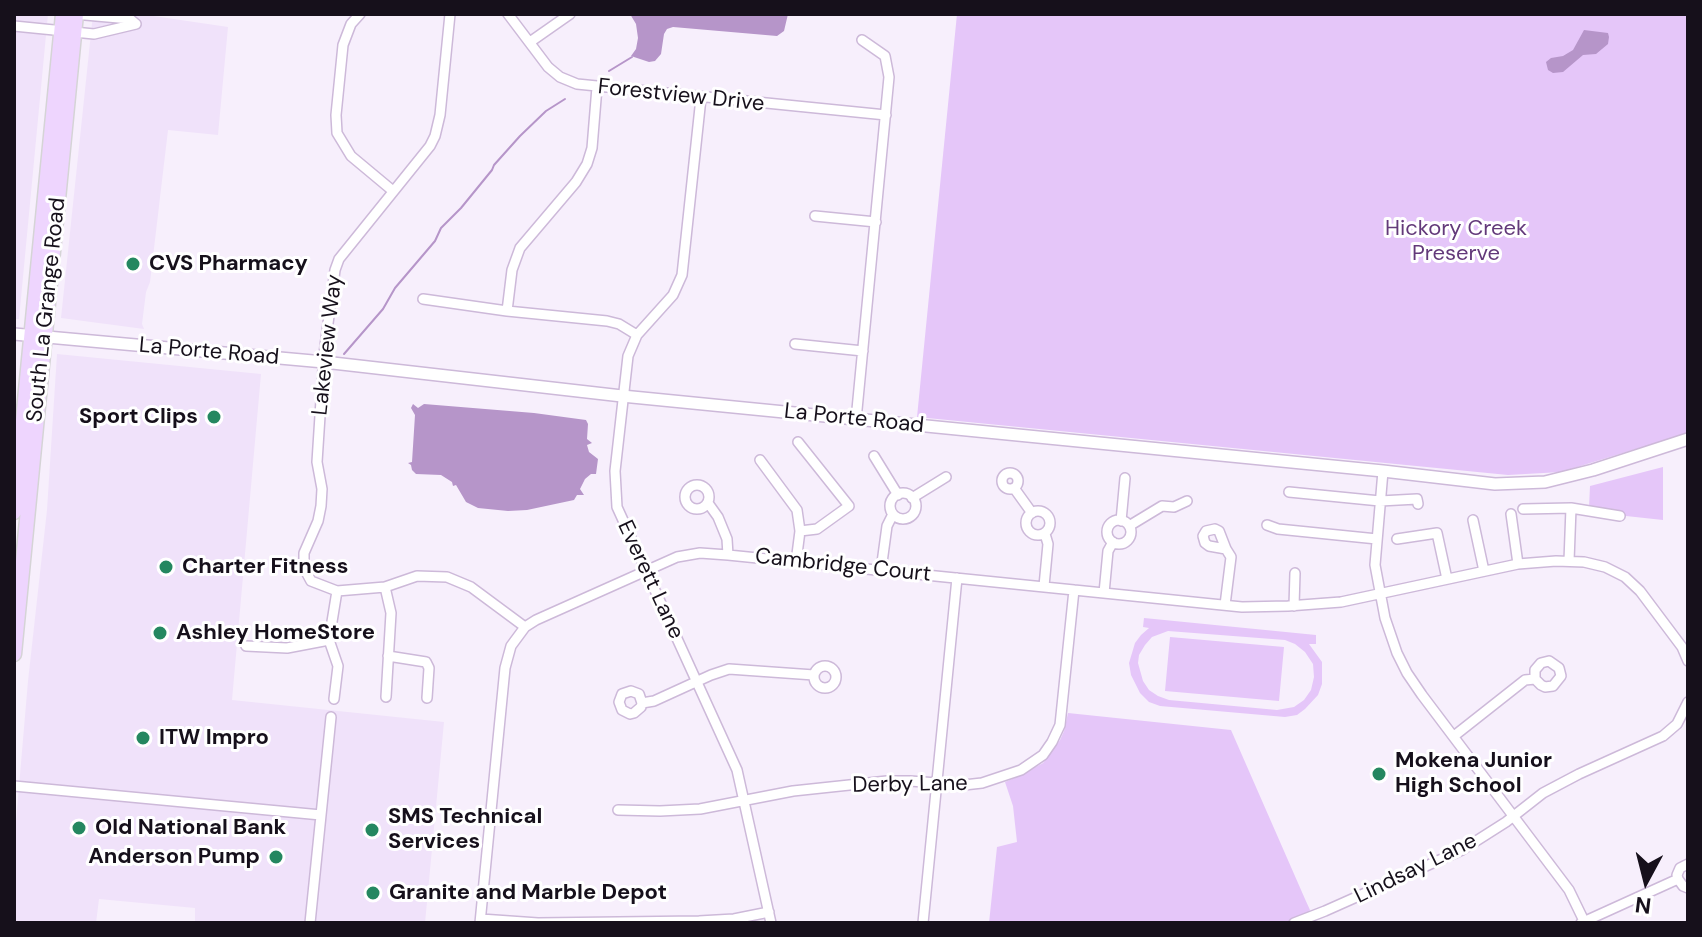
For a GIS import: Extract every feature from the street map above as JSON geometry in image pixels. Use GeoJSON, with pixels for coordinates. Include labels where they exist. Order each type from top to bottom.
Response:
{"type":"FeatureCollection","features":[{"type":"Feature","properties":{"kind":"main road","name":"South La Grange Road"},"geometry":{"type":"LineString","coordinates":[[63,14],[68,31]]}},
{"type":"Feature","properties":{"kind":"main road","name":"South La Grange Road"},"geometry":{"type":"LineString","coordinates":[[14,654],[38,336],[68,31],[75,14]]}},
{"type":"Feature","properties":{"kind":"main road","name":"South La Grange Road"},"geometry":{"type":"LineString","coordinates":[[14,512],[38,336]]}},
{"type":"Feature","properties":{"kind":"street"},"geometry":{"type":"LineString","coordinates":[[14,26],[94,34],[136,24],[130,19],[75,14]]}},
{"type":"Feature","properties":{"kind":"street"},"geometry":{"type":"LineString","coordinates":[[360,14],[351,24],[343,45],[337,133],[351,156],[393,191]]}},
{"type":"Feature","properties":{"kind":"street","name":"Lakeview Way"},"geometry":{"type":"LineString","coordinates":[[337,591],[311,581],[304,568],[304,553],[321,506],[322,489],[317,462],[335,270],[339,259],[430,146],[438,128],[450,14]]}},
{"type":"Feature","properties":{"kind":"street","name":"Forestview Drive"},"geometry":{"type":"LineString","coordinates":[[508,14],[548,67],[560,77],[577,84],[886,115]]}},
{"type":"Feature","properties":{"kind":"street"},"geometry":{"type":"LineString","coordinates":[[530,42],[570,14]]}},
{"type":"Feature","properties":{"kind":"street"},"geometry":{"type":"LineString","coordinates":[[856,420],[889,77],[885,56],[862,40]]}},
{"type":"Feature","properties":{"kind":"street"},"geometry":{"type":"LineString","coordinates":[[507,311],[512,270],[520,248],[576,182],[587,164],[592,148],[597,87]]}},
{"type":"Feature","properties":{"kind":"street","name":"Everett Lane"},"geometry":{"type":"LineString","coordinates":[[701,98],[682,275],[673,295],[637,335],[628,356],[615,471],[617,507],[730,751],[745,800],[770,918]]}},
{"type":"Feature","properties":{"kind":"street"},"geometry":{"type":"LineString","coordinates":[[815,216],[876,222]]}},
{"type":"Feature","properties":{"kind":"street"},"geometry":{"type":"LineString","coordinates":[[423,299],[607,321],[637,335]]}},
{"type":"Feature","properties":{"kind":"street","name":"La Porte Road"},"geometry":{"type":"LineString","coordinates":[[14,334],[324,362],[622,396],[1495,484],[1545,482],[1688,439]]}},
{"type":"Feature","properties":{"kind":"street"},"geometry":{"type":"LineString","coordinates":[[795,344],[863,351]]}},
{"type":"Feature","properties":{"kind":"street"},"geometry":{"type":"LineString","coordinates":[[798,442],[849,506],[817,529],[800,531]]}},
{"type":"Feature","properties":{"kind":"street"},"geometry":{"type":"LineString","coordinates":[[874,456],[898,495]]}},
{"type":"Feature","properties":{"kind":"street"},"geometry":{"type":"LineString","coordinates":[[760,460],[797,510],[800,531],[796,562]]}},
{"type":"Feature","properties":{"kind":"street"},"geometry":{"type":"LineString","coordinates":[[1383,471],[1375,565],[1390,635],[1407,673],[1569,890],[1584,923],[1678,879]]}},
{"type":"Feature","properties":{"kind":"street"},"geometry":{"type":"LineString","coordinates":[[912,498],[946,477]]}},
{"type":"Feature","properties":{"kind":"street"},"geometry":{"type":"LineString","coordinates":[[1125,478],[1125,523],[1131,530],[1129,539],[1122,544],[1113,542],[1108,535],[1113,523],[1125,523],[1162,506],[1174,507],[1187,501]]}},
{"type":"Feature","properties":{"kind":"street"},"geometry":{"type":"LineString","coordinates":[[1014,488],[1032,513]]}},
{"type":"Feature","properties":{"kind":"street"},"geometry":{"type":"LineString","coordinates":[[1289,492],[1380,501],[1417,499],[1418,504]]}},
{"type":"Feature","properties":{"kind":"street"},"geometry":{"type":"LineString","coordinates":[[905,493],[912,498],[916,508],[910,516],[901,519],[893,514],[892,499],[905,493]]}},
{"type":"Feature","properties":{"kind":"street"},"geometry":{"type":"LineString","coordinates":[[708,503],[727,539],[728,555]]}},
{"type":"Feature","properties":{"kind":"street"},"geometry":{"type":"LineString","coordinates":[[1571,508],[1569,561],[1605,567],[1625,577],[1640,591],[1682,647],[1688,661]]}},
{"type":"Feature","properties":{"kind":"street"},"geometry":{"type":"LineString","coordinates":[[1523,509],[1571,508],[1620,516]]}},
{"type":"Feature","properties":{"kind":"street"},"geometry":{"type":"LineString","coordinates":[[1041,511],[1049,517],[1050,526],[1045,534],[1036,536],[1028,530],[1026,521],[1032,513],[1041,511]]}},
{"type":"Feature","properties":{"kind":"street"},"geometry":{"type":"LineString","coordinates":[[881,570],[887,526],[893,514]]}},
{"type":"Feature","properties":{"kind":"street"},"geometry":{"type":"LineString","coordinates":[[1511,514],[1518,564]]}},
{"type":"Feature","properties":{"kind":"street"},"geometry":{"type":"LineString","coordinates":[[1473,520],[1484,571]]}},
{"type":"Feature","properties":{"kind":"street"},"geometry":{"type":"LineString","coordinates":[[1267,525],[1278,529],[1377,539]]}},
{"type":"Feature","properties":{"kind":"street"},"geometry":{"type":"LineString","coordinates":[[1397,539],[1437,533],[1447,579]]}},
{"type":"Feature","properties":{"kind":"street"},"geometry":{"type":"LineString","coordinates":[[1044,586],[1048,544],[1045,534]]}},
{"type":"Feature","properties":{"kind":"street"},"geometry":{"type":"LineString","coordinates":[[1104,593],[1108,551],[1113,542]]}},
{"type":"Feature","properties":{"kind":"street"},"geometry":{"type":"LineString","coordinates":[[1225,605],[1231,557],[1226,549]]}},
{"type":"Feature","properties":{"kind":"street","name":"Cambridge Court"},"geometry":{"type":"LineString","coordinates":[[525,627],[667,560],[689,554],[728,555],[1242,607],[1341,602],[1518,564],[1569,561]]}},
{"type":"Feature","properties":{"kind":"street"},"geometry":{"type":"LineString","coordinates":[[1294,606],[1295,573]]}},
{"type":"Feature","properties":{"kind":"street"},"geometry":{"type":"LineString","coordinates":[[334,699],[338,666],[329,640],[337,591],[385,587],[417,576],[447,577],[471,587],[525,627],[511,646],[505,668],[481,921],[538,923],[770,918]]}},
{"type":"Feature","properties":{"kind":"street"},"geometry":{"type":"LineString","coordinates":[[923,923],[957,578]]}},
{"type":"Feature","properties":{"kind":"street"},"geometry":{"type":"LineString","coordinates":[[385,587],[391,613],[386,697]]}},
{"type":"Feature","properties":{"kind":"street","name":"Derby Lane"},"geometry":{"type":"LineString","coordinates":[[618,810],[688,810],[793,791],[868,783],[910,781],[964,785],[993,779],[1029,765],[1048,749],[1061,720],[1074,590]]}},
{"type":"Feature","properties":{"kind":"street"},"geometry":{"type":"LineString","coordinates":[[246,646],[287,648],[329,640]]}},
{"type":"Feature","properties":{"kind":"street"},"geometry":{"type":"LineString","coordinates":[[388,656],[426,662],[429,668],[427,698]]}},
{"type":"Feature","properties":{"kind":"street"},"geometry":{"type":"LineString","coordinates":[[642,703],[654,701],[729,669],[814,675]]}},
{"type":"Feature","properties":{"kind":"street"},"geometry":{"type":"LineString","coordinates":[[1454,736],[1525,680],[1535,679]]}},
{"type":"Feature","properties":{"kind":"street","name":"Lindsay Lane"},"geometry":{"type":"LineString","coordinates":[[1294,923],[1462,850],[1543,793],[1663,736],[1677,724],[1688,702]]}},
{"type":"Feature","properties":{"kind":"street"},"geometry":{"type":"LineString","coordinates":[[310,923],[331,717]]}},
{"type":"Feature","properties":{"kind":"street"},"geometry":{"type":"LineString","coordinates":[[14,786],[321,815]]}},
{"type":"Feature","properties":{"kind":"street"},"geometry":{"type":"LineString","coordinates":[[1688,864],[1680,868],[1677,875],[1683,886],[1688,888]]}},
{"type":"Feature","properties":{"kind":"shaded area"},"geometry":{"type":"Polygon","coordinates":[[[14,14],[48,14],[19,319],[14,319],[14,14]]]}},
{"type":"Feature","properties":{"kind":"shaded area"},"geometry":{"type":"Polygon","coordinates":[[[93,14],[140,14],[228,27],[218,135],[168,130],[142,324],[144,329],[61,318],[93,14]]]}},
{"type":"Feature","properties":{"kind":"shaded area"},"geometry":{"type":"Polygon","coordinates":[[[630,14],[788,14],[784,31],[777,36],[667,29],[661,54],[655,61],[649,62],[631,56],[638,38],[636,24],[630,14]]]}},
{"type":"Feature","properties":{"kind":"shaded area"},"geometry":{"type":"Polygon","coordinates":[[[1584,30],[1608,33],[1608,44],[1596,54],[1583,55],[1563,72],[1548,70],[1546,62],[1573,50],[1584,30]]]}},
{"type":"Feature","properties":{"kind":"shaded area"},"geometry":{"type":"Polygon","coordinates":[[[57,354],[261,374],[232,700],[444,722],[425,923],[195,923],[195,908],[99,899],[96,923],[14,923],[14,845],[47,510],[57,354]]]}},
{"type":"Feature","properties":{"kind":"shaded area"},"geometry":{"type":"Polygon","coordinates":[[[413,404],[418,408],[424,404],[586,420],[587,439],[592,443],[587,445],[589,452],[598,459],[596,474],[585,479],[580,489],[584,495],[577,495],[574,500],[527,510],[478,508],[466,502],[456,485],[453,486],[441,475],[416,474],[412,470],[408,463],[412,462],[413,404]]]}},
{"type":"Feature","properties":{"kind":"green space","name":"Hickory Creek Preserve"},"geometry":{"type":"Polygon","coordinates":[[[957,14],[1688,14],[1688,433],[1561,472],[1508,475],[917,417],[957,14]]]}},
{"type":"Feature","properties":{"kind":"green space"},"geometry":{"type":"Polygon","coordinates":[[[1663,467],[1663,520],[1589,508],[1590,486],[1663,467]]]}},
{"type":"Feature","properties":{"kind":"green space"},"geometry":{"type":"Polygon","coordinates":[[[1144,618],[1316,635],[1316,644],[1309,644],[1322,662],[1322,684],[1318,695],[1305,709],[1297,715],[1285,717],[1160,706],[1149,702],[1140,693],[1131,675],[1129,663],[1135,643],[1149,628],[1143,627],[1144,618]],[[1168,631],[1152,637],[1139,655],[1138,663],[1149,690],[1169,700],[1277,710],[1294,707],[1304,700],[1311,690],[1314,677],[1313,664],[1305,652],[1285,640],[1168,631]]]}},
{"type":"Feature","properties":{"kind":"green space"},"geometry":{"type":"Polygon","coordinates":[[[1170,637],[1284,647],[1279,701],[1165,691],[1170,637]]]}},
{"type":"Feature","properties":{"kind":"green space"},"geometry":{"type":"Polygon","coordinates":[[[1068,713],[1231,730],[1310,910],[1308,913],[1286,923],[989,923],[997,847],[1017,842],[1013,806],[1005,782],[1043,763],[1060,740],[1068,713]]]}},
{"type":"Feature","properties":{"kind":"waterway"},"geometry":{"type":"LineString","coordinates":[[609,71],[632,57]]}},
{"type":"Feature","properties":{"kind":"waterway"},"geometry":{"type":"LineString","coordinates":[[344,354],[383,309],[395,288],[435,241],[441,228],[461,208],[494,165],[546,111],[565,99]]}},
{"type":"Feature","properties":{"kind":"place","name":"CVS Pharmacy"},"geometry":{"type":"Point","coordinates":[133,264]}},
{"type":"Feature","properties":{"kind":"place","name":"Sport Clips"},"geometry":{"type":"Point","coordinates":[214,417]}},
{"type":"Feature","properties":{"kind":"place","name":"Charter Fitness"},"geometry":{"type":"Point","coordinates":[166,567]}},
{"type":"Feature","properties":{"kind":"place","name":"Ashley HomeStore"},"geometry":{"type":"Point","coordinates":[160,633]}},
{"type":"Feature","properties":{"kind":"place","name":"ITW Impro"},"geometry":{"type":"Point","coordinates":[143,738]}},
{"type":"Feature","properties":{"kind":"place","name":"Mokena Junior High School"},"geometry":{"type":"Point","coordinates":[1379,774]}},
{"type":"Feature","properties":{"kind":"place","name":"Old National Bank"},"geometry":{"type":"Point","coordinates":[79,828]}},
{"type":"Feature","properties":{"kind":"place","name":"SMS Technical Services"},"geometry":{"type":"Point","coordinates":[372,830]}},
{"type":"Feature","properties":{"kind":"place","name":"Anderson Pump"},"geometry":{"type":"Point","coordinates":[276,857]}},
{"type":"Feature","properties":{"kind":"place","name":"Granite and Marble Depot"},"geometry":{"type":"Point","coordinates":[373,893]}}]}
